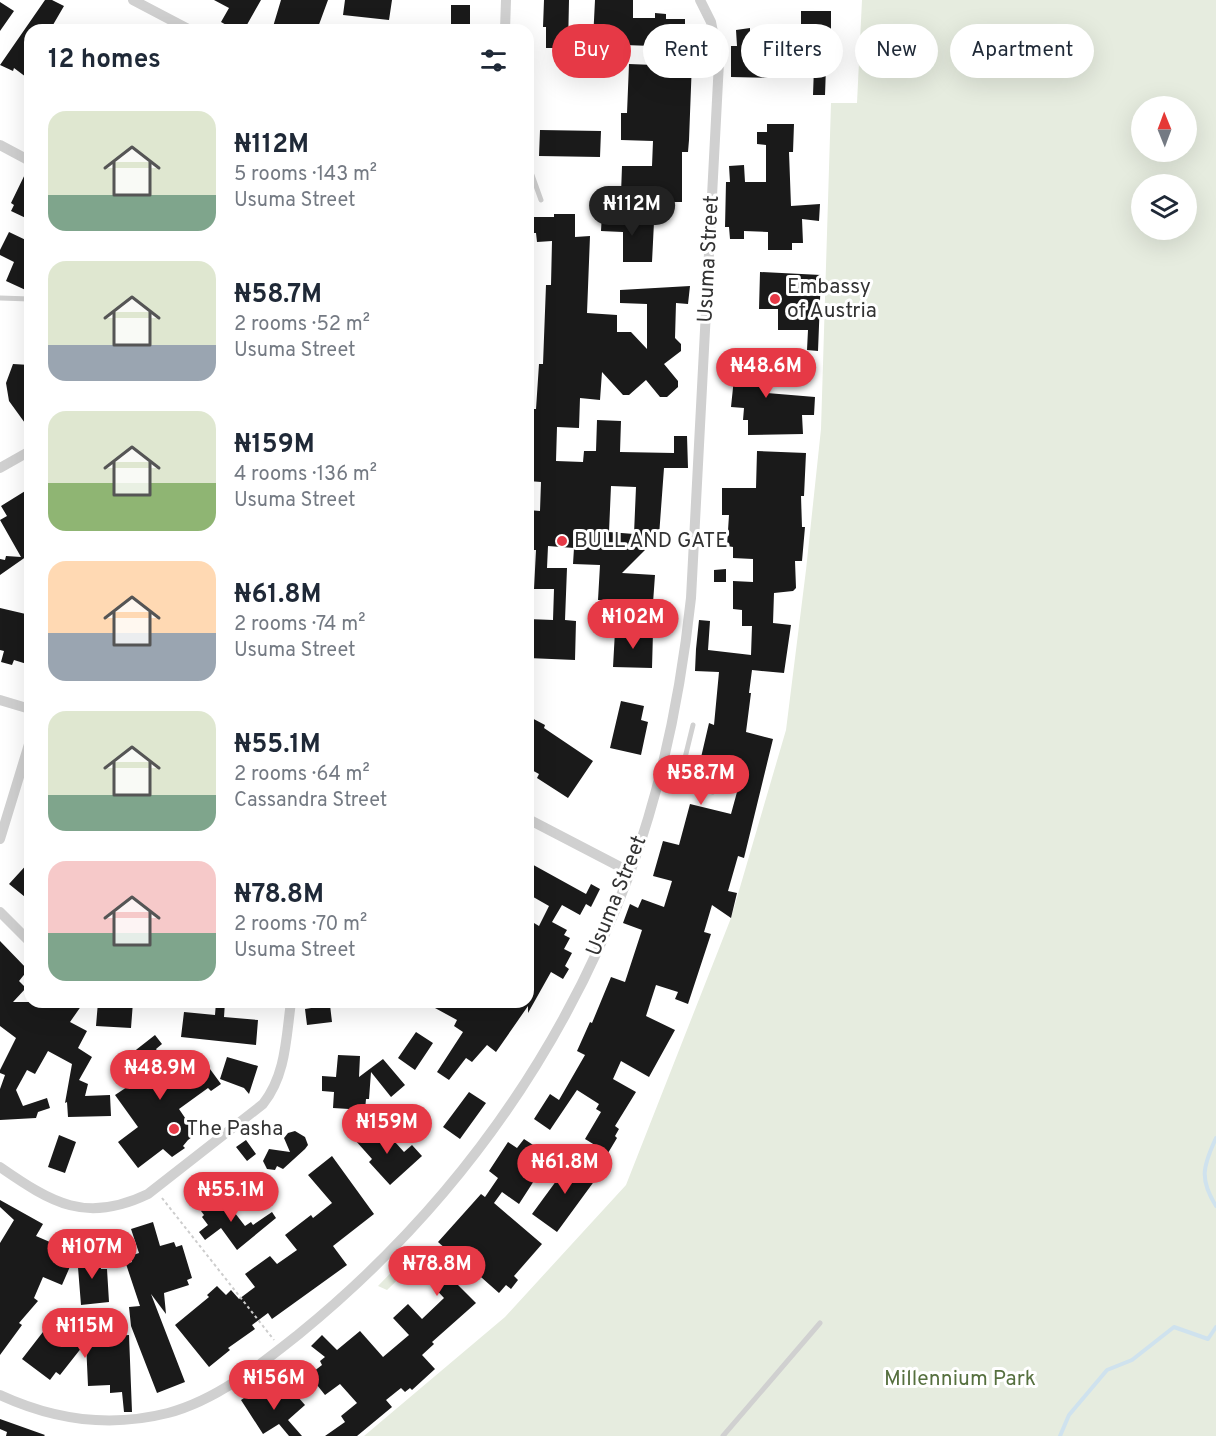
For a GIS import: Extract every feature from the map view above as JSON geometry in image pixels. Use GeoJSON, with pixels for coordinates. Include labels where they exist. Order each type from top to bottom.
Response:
{"type":"FeatureCollection","features":[{"type":"Feature","properties":{"kind":"street"},"geometry":{"type":"LineString","coordinates":[[133,0],[179,24]]}},
{"type":"Feature","properties":{"kind":"street"},"geometry":{"type":"LineString","coordinates":[[505,24],[506,0]]}},
{"type":"Feature","properties":{"kind":"street","name":"Usuma Street"},"geometry":{"type":"LineString","coordinates":[[0,1395],[53,1416],[99,1422],[146,1418],[195,1403],[240,1379],[337,1302],[386,1258],[431,1209],[500,1124],[569,1007],[630,872],[663,764],[683,673],[691,598],[719,62],[711,22],[700,0]]}},
{"type":"Feature","properties":{"kind":"street"},"geometry":{"type":"LineString","coordinates":[[0,145],[24,158]]}},
{"type":"Feature","properties":{"kind":"street"},"geometry":{"type":"LineString","coordinates":[[0,468],[24,454]]}},
{"type":"Feature","properties":{"kind":"street"},"geometry":{"type":"LineString","coordinates":[[0,700],[24,707]]}},
{"type":"Feature","properties":{"kind":"street"},"geometry":{"type":"LineString","coordinates":[[0,839],[24,761]]}},
{"type":"Feature","properties":{"kind":"street"},"geometry":{"type":"LineString","coordinates":[[534,822],[630,872]]}},
{"type":"Feature","properties":{"kind":"street"},"geometry":{"type":"LineString","coordinates":[[0,912],[24,936]]}},
{"type":"Feature","properties":{"kind":"street"},"geometry":{"type":"LineString","coordinates":[[0,1167],[46,1198],[75,1208],[92,1210],[130,1203],[155,1189],[263,1104],[275,1089],[281,1074],[290,1008]]}},
{"type":"Feature","properties":{"kind":"lane"},"geometry":{"type":"LineString","coordinates":[[534,181],[541,200]]}},
{"type":"Feature","properties":{"kind":"lane"},"geometry":{"type":"LineString","coordinates":[[0,298],[24,299]]}},
{"type":"Feature","properties":{"kind":"lane"},"geometry":{"type":"LineString","coordinates":[[693,725],[683,766],[694,786],[712,792]]}},
{"type":"Feature","properties":{"kind":"lane"},"geometry":{"type":"LineString","coordinates":[[663,764],[683,766]]}},
{"type":"Feature","properties":{"kind":"lane"},"geometry":{"type":"LineString","coordinates":[[723,1436],[820,1323]]}},
{"type":"Feature","properties":{"kind":"path"},"geometry":{"type":"LineString","coordinates":[[155,1189],[281,1348]]}},
{"type":"Feature","properties":{"kind":"green space","name":"Millennium Park"},"geometry":{"type":"Polygon","coordinates":[[[862,0],[1216,0],[1216,1436],[364,1436],[505,1317],[626,1185],[731,918],[786,730],[806,570],[821,429],[831,103],[857,103],[858,78],[938,78],[938,24],[861,24],[862,0]]]}},
{"type":"Feature","properties":{"kind":"green space"},"geometry":{"type":"Polygon","coordinates":[[[407,1256],[417,1261],[387,1290],[378,1286],[407,1256]]]}},
{"type":"Feature","properties":{"kind":"building"},"geometry":{"type":"Polygon","coordinates":[[[45,0],[52,0],[64,6],[54,24],[28,24],[45,0]]]}},
{"type":"Feature","properties":{"kind":"building"},"geometry":{"type":"Polygon","coordinates":[[[214,0],[261,0],[247,24],[221,22],[229,8],[214,0]]]}},
{"type":"Feature","properties":{"kind":"building"},"geometry":{"type":"Polygon","coordinates":[[[281,0],[328,0],[319,24],[274,24],[281,0]]]}},
{"type":"Feature","properties":{"kind":"building"},"geometry":{"type":"Polygon","coordinates":[[[345,0],[392,0],[389,20],[343,15],[345,0]]]}},
{"type":"Feature","properties":{"kind":"building"},"geometry":{"type":"Polygon","coordinates":[[[544,0],[569,0],[568,24],[552,24],[552,48],[546,48],[546,27],[543,27],[544,0]]]}},
{"type":"Feature","properties":{"kind":"building"},"geometry":{"type":"Polygon","coordinates":[[[595,0],[633,0],[633,18],[655,18],[655,13],[666,14],[666,19],[685,19],[685,24],[643,24],[643,46],[631,45],[631,24],[594,24],[595,0]]]}},
{"type":"Feature","properties":{"kind":"building"},"geometry":{"type":"Polygon","coordinates":[[[0,2],[14,11],[0,31],[0,2]]]}},
{"type":"Feature","properties":{"kind":"building"},"geometry":{"type":"Polygon","coordinates":[[[451,5],[470,5],[470,24],[451,24],[451,5]]]}},
{"type":"Feature","properties":{"kind":"building"},"geometry":{"type":"Polygon","coordinates":[[[801,11],[831,11],[831,24],[801,24],[801,11]]]}},
{"type":"Feature","properties":{"kind":"building"},"geometry":{"type":"Polygon","coordinates":[[[741,29],[741,77],[731,77],[731,46],[737,46],[736,30],[741,29]]]}},
{"type":"Feature","properties":{"kind":"building"},"geometry":{"type":"Polygon","coordinates":[[[24,30],[24,76],[14,68],[13,71],[0,65],[24,30]]]}},
{"type":"Feature","properties":{"kind":"building"},"geometry":{"type":"Polygon","coordinates":[[[631,64],[643,65],[643,78],[691,78],[688,152],[682,152],[682,202],[659,202],[659,198],[646,198],[646,194],[621,194],[622,166],[652,166],[653,141],[621,140],[621,113],[627,113],[631,64]]]}},
{"type":"Feature","properties":{"kind":"building"},"geometry":{"type":"Polygon","coordinates":[[[814,78],[826,78],[825,95],[813,95],[814,78]]]}},
{"type":"Feature","properties":{"kind":"building"},"geometry":{"type":"Polygon","coordinates":[[[767,124],[794,124],[793,152],[789,152],[791,206],[820,204],[819,221],[802,219],[803,243],[792,243],[792,250],[768,250],[768,232],[744,231],[744,239],[730,239],[729,227],[725,227],[726,182],[730,182],[729,166],[744,165],[745,182],[766,182],[766,145],[757,144],[757,132],[767,132],[767,124]]]}},
{"type":"Feature","properties":{"kind":"building"},"geometry":{"type":"Polygon","coordinates":[[[540,130],[601,131],[600,157],[539,156],[540,130]]]}},
{"type":"Feature","properties":{"kind":"building"},"geometry":{"type":"Polygon","coordinates":[[[24,176],[24,217],[11,211],[14,205],[11,203],[24,176]]]}},
{"type":"Feature","properties":{"kind":"building"},"geometry":{"type":"Polygon","coordinates":[[[602,213],[615,213],[615,218],[650,219],[650,222],[654,222],[652,262],[623,262],[623,232],[601,231],[602,213]]]}},
{"type":"Feature","properties":{"kind":"building"},"geometry":{"type":"Polygon","coordinates":[[[575,214],[575,237],[590,236],[587,313],[617,315],[617,332],[631,332],[647,349],[647,304],[620,303],[620,290],[690,286],[688,304],[676,303],[675,338],[681,344],[681,351],[664,364],[678,381],[678,387],[667,397],[660,397],[646,380],[629,395],[623,395],[602,372],[600,400],[580,398],[579,428],[557,427],[556,461],[583,462],[584,451],[596,451],[597,420],[621,421],[620,452],[674,453],[674,436],[687,436],[688,468],[664,468],[659,536],[622,573],[655,575],[653,603],[598,600],[600,565],[573,564],[574,548],[548,546],[547,568],[567,568],[565,620],[576,621],[575,660],[534,658],[534,619],[553,620],[554,589],[534,589],[536,550],[534,550],[534,510],[540,511],[541,482],[534,481],[534,409],[536,409],[539,364],[543,364],[546,285],[551,285],[552,241],[537,242],[536,233],[534,233],[534,217],[575,214]],[[611,486],[609,532],[634,534],[636,487],[611,486]]]}},
{"type":"Feature","properties":{"kind":"building"},"geometry":{"type":"Polygon","coordinates":[[[9,232],[24,239],[24,289],[6,281],[14,262],[0,255],[0,250],[9,232]]]}},
{"type":"Feature","properties":{"kind":"building"},"geometry":{"type":"Polygon","coordinates":[[[760,272],[821,275],[818,351],[807,350],[808,330],[778,330],[778,309],[759,309],[760,272]]]}},
{"type":"Feature","properties":{"kind":"building"},"geometry":{"type":"Polygon","coordinates":[[[732,349],[760,349],[760,370],[769,371],[767,393],[815,397],[814,415],[802,415],[803,434],[748,435],[748,420],[743,420],[744,408],[731,407],[736,359],[732,359],[732,349]]]}},
{"type":"Feature","properties":{"kind":"building"},"geometry":{"type":"Polygon","coordinates":[[[13,364],[24,365],[24,422],[9,401],[6,383],[13,364]]]}},
{"type":"Feature","properties":{"kind":"building"},"geometry":{"type":"Polygon","coordinates":[[[757,451],[806,453],[804,496],[801,496],[802,527],[805,527],[802,561],[795,561],[796,588],[793,591],[774,593],[773,623],[791,625],[784,673],[752,670],[749,693],[751,693],[746,732],[773,739],[744,858],[738,856],[728,891],[737,893],[731,918],[712,905],[704,932],[711,934],[688,1004],[675,999],[678,992],[656,985],[646,1016],[675,1030],[649,1077],[621,1061],[613,1079],[636,1092],[615,1126],[619,1129],[615,1136],[617,1138],[608,1153],[585,1139],[601,1112],[596,1109],[599,1104],[577,1090],[550,1130],[534,1119],[550,1094],[559,1100],[585,1055],[577,1051],[590,1022],[592,1023],[611,977],[625,982],[642,930],[623,923],[630,904],[638,908],[642,899],[664,907],[672,881],[653,876],[663,841],[679,845],[690,804],[731,814],[737,792],[698,782],[696,779],[709,723],[714,725],[719,672],[695,671],[696,649],[699,620],[710,621],[708,650],[751,655],[752,626],[742,626],[742,610],[733,609],[733,581],[753,582],[753,559],[733,558],[733,547],[727,546],[729,515],[722,515],[722,488],[756,488],[757,451]]]}},
{"type":"Feature","properties":{"kind":"building"},"geometry":{"type":"Polygon","coordinates":[[[24,492],[24,558],[0,575],[0,559],[5,560],[6,556],[21,557],[0,520],[7,516],[1,506],[24,492]]]}},
{"type":"Feature","properties":{"kind":"building"},"geometry":{"type":"Polygon","coordinates":[[[726,569],[726,582],[714,582],[714,570],[726,569]]]}},
{"type":"Feature","properties":{"kind":"building"},"geometry":{"type":"Polygon","coordinates":[[[0,608],[24,614],[24,663],[14,660],[12,665],[1,662],[4,651],[0,650],[0,608]]]}},
{"type":"Feature","properties":{"kind":"building"},"geometry":{"type":"Polygon","coordinates":[[[615,631],[653,632],[652,668],[613,667],[615,631]]]}},
{"type":"Feature","properties":{"kind":"building"},"geometry":{"type":"Polygon","coordinates":[[[621,701],[644,706],[641,720],[648,722],[641,755],[610,748],[621,701]]]}},
{"type":"Feature","properties":{"kind":"building"},"geometry":{"type":"Polygon","coordinates":[[[534,719],[593,761],[568,798],[537,778],[539,774],[534,771],[534,719]]]}},
{"type":"Feature","properties":{"kind":"building"},"geometry":{"type":"Polygon","coordinates":[[[534,865],[586,894],[591,884],[600,889],[591,907],[586,904],[580,915],[562,905],[552,922],[567,930],[564,935],[570,938],[564,949],[572,953],[565,966],[569,969],[563,979],[551,972],[534,1002],[534,923],[539,926],[549,906],[534,897],[534,865]]]}},
{"type":"Feature","properties":{"kind":"building"},"geometry":{"type":"Polygon","coordinates":[[[24,868],[24,896],[9,884],[24,868]]]}},
{"type":"Feature","properties":{"kind":"building"},"geometry":{"type":"Polygon","coordinates":[[[0,941],[24,966],[24,975],[19,981],[24,986],[24,990],[13,1002],[24,1002],[24,1008],[80,1008],[70,1022],[87,1031],[78,1048],[92,1057],[79,1080],[88,1084],[85,1096],[110,1095],[111,1116],[68,1117],[67,1102],[65,1103],[72,1064],[48,1051],[35,1074],[27,1070],[16,1090],[23,1106],[47,1098],[50,1108],[38,1112],[36,1118],[0,1120],[0,1089],[5,1075],[0,1073],[0,1070],[16,1038],[0,1026],[0,941]]]}},
{"type":"Feature","properties":{"kind":"building"},"geometry":{"type":"Polygon","coordinates":[[[98,1008],[133,1008],[131,1028],[96,1026],[98,1008]]]}},
{"type":"Feature","properties":{"kind":"building"},"geometry":{"type":"Polygon","coordinates":[[[216,1008],[225,1008],[224,1017],[258,1020],[256,1045],[181,1037],[184,1012],[215,1015],[216,1008]]]}},
{"type":"Feature","properties":{"kind":"building"},"geometry":{"type":"Polygon","coordinates":[[[330,1008],[332,1022],[307,1025],[305,1009],[330,1008]]]}},
{"type":"Feature","properties":{"kind":"building"},"geometry":{"type":"Polygon","coordinates":[[[435,1008],[527,1008],[496,1052],[487,1045],[472,1062],[466,1058],[449,1080],[437,1072],[463,1032],[454,1026],[457,1020],[435,1008]]]}},
{"type":"Feature","properties":{"kind":"building"},"geometry":{"type":"Polygon","coordinates":[[[416,1032],[433,1043],[415,1070],[398,1058],[416,1032]]]}},
{"type":"Feature","properties":{"kind":"building"},"geometry":{"type":"Polygon","coordinates":[[[155,1035],[162,1044],[156,1049],[170,1069],[177,1063],[181,1067],[199,1054],[221,1084],[211,1091],[208,1088],[179,1109],[196,1134],[183,1146],[185,1148],[172,1157],[163,1149],[138,1168],[118,1142],[138,1127],[115,1095],[133,1083],[118,1064],[155,1035]]]}},
{"type":"Feature","properties":{"kind":"building"},"geometry":{"type":"Polygon","coordinates":[[[338,1055],[360,1056],[359,1077],[383,1059],[405,1085],[391,1097],[371,1072],[369,1099],[366,1099],[365,1110],[333,1108],[334,1092],[322,1091],[322,1076],[336,1077],[338,1055]]]}},
{"type":"Feature","properties":{"kind":"building"},"geometry":{"type":"Polygon","coordinates":[[[227,1057],[258,1066],[249,1094],[244,1088],[220,1079],[227,1057]]]}},
{"type":"Feature","properties":{"kind":"building"},"geometry":{"type":"Polygon","coordinates":[[[469,1092],[486,1103],[460,1139],[443,1127],[469,1092]]]}},
{"type":"Feature","properties":{"kind":"building"},"geometry":{"type":"Polygon","coordinates":[[[369,1128],[383,1136],[386,1132],[404,1152],[412,1145],[422,1156],[390,1185],[369,1162],[372,1159],[355,1140],[369,1128]]]}},
{"type":"Feature","properties":{"kind":"building"},"geometry":{"type":"Polygon","coordinates":[[[295,1131],[305,1137],[308,1145],[283,1169],[277,1166],[275,1170],[267,1169],[263,1161],[269,1149],[290,1152],[284,1138],[288,1133],[295,1131]]]}},
{"type":"Feature","properties":{"kind":"building"},"geometry":{"type":"Polygon","coordinates":[[[59,1135],[76,1142],[65,1173],[48,1167],[59,1135]]]}},
{"type":"Feature","properties":{"kind":"building"},"geometry":{"type":"Polygon","coordinates":[[[524,1139],[550,1156],[519,1204],[502,1192],[494,1203],[542,1244],[514,1276],[518,1280],[511,1289],[506,1285],[499,1293],[464,1262],[450,1277],[476,1303],[432,1342],[434,1344],[422,1355],[435,1369],[412,1390],[410,1388],[405,1392],[401,1388],[386,1400],[392,1407],[357,1436],[325,1436],[345,1422],[341,1416],[357,1403],[340,1384],[325,1395],[309,1375],[322,1365],[320,1361],[325,1357],[311,1346],[322,1335],[337,1350],[360,1331],[383,1357],[409,1335],[393,1318],[408,1304],[422,1319],[444,1298],[430,1283],[456,1258],[438,1242],[481,1194],[485,1197],[498,1178],[489,1171],[508,1142],[517,1148],[524,1139]]]}},
{"type":"Feature","properties":{"kind":"building"},"geometry":{"type":"Polygon","coordinates":[[[246,1140],[256,1154],[247,1161],[236,1147],[246,1140]]]}},
{"type":"Feature","properties":{"kind":"building"},"geometry":{"type":"Polygon","coordinates":[[[332,1156],[374,1214],[333,1246],[347,1265],[272,1319],[268,1313],[252,1325],[255,1329],[228,1348],[230,1350],[209,1367],[175,1325],[209,1297],[207,1295],[217,1286],[226,1295],[231,1290],[239,1299],[255,1287],[245,1274],[270,1256],[277,1264],[297,1250],[285,1235],[311,1215],[313,1218],[332,1203],[308,1175],[332,1156]]]}},
{"type":"Feature","properties":{"kind":"building"},"geometry":{"type":"Polygon","coordinates":[[[573,1158],[598,1176],[557,1232],[532,1214],[573,1158]]]}},
{"type":"Feature","properties":{"kind":"building"},"geometry":{"type":"Polygon","coordinates":[[[221,1195],[245,1226],[251,1222],[253,1225],[272,1212],[276,1218],[237,1250],[221,1228],[205,1240],[199,1232],[208,1225],[201,1211],[221,1195]]]}},
{"type":"Feature","properties":{"kind":"building"},"geometry":{"type":"Polygon","coordinates":[[[0,1200],[43,1224],[36,1236],[66,1249],[63,1257],[75,1255],[62,1285],[43,1277],[34,1298],[38,1301],[19,1323],[22,1325],[0,1355],[0,1243],[14,1220],[0,1207],[0,1200]]]}},
{"type":"Feature","properties":{"kind":"building"},"geometry":{"type":"Polygon","coordinates":[[[153,1222],[160,1246],[174,1242],[176,1247],[182,1245],[192,1278],[187,1280],[189,1285],[164,1293],[166,1314],[151,1294],[185,1382],[157,1393],[131,1326],[129,1307],[140,1306],[126,1264],[132,1262],[130,1256],[139,1253],[131,1229],[153,1222]]]}},
{"type":"Feature","properties":{"kind":"building"},"geometry":{"type":"Polygon","coordinates":[[[100,1253],[101,1269],[107,1269],[109,1302],[81,1305],[77,1255],[100,1253]]]}},
{"type":"Feature","properties":{"kind":"building"},"geometry":{"type":"Polygon","coordinates":[[[53,1319],[77,1338],[129,1335],[132,1412],[124,1412],[122,1392],[110,1393],[110,1385],[88,1386],[86,1342],[60,1375],[56,1372],[50,1380],[22,1359],[53,1319]]]}},
{"type":"Feature","properties":{"kind":"building"},"geometry":{"type":"Polygon","coordinates":[[[261,1387],[273,1404],[291,1389],[305,1405],[288,1420],[302,1436],[289,1436],[279,1424],[263,1434],[241,1400],[261,1387]]]}},
{"type":"Feature","properties":{"kind":"building"},"geometry":{"type":"Polygon","coordinates":[[[0,1419],[45,1435],[6,1436],[7,1432],[0,1429],[0,1419]]]}},
{"type":"Feature","properties":{"kind":"waterway"},"geometry":{"type":"LineString","coordinates":[[1216,1138],[1205,1172],[1207,1188],[1216,1206]]}},
{"type":"Feature","properties":{"kind":"waterway"},"geometry":{"type":"LineString","coordinates":[[1060,1436],[1069,1415],[1107,1370],[1132,1360],[1174,1327],[1208,1339],[1216,1327]]}},
{"type":"Feature","properties":{"kind":"place","name":"Embassy of Austria"},"geometry":{"type":"Point","coordinates":[775,299]}},
{"type":"Feature","properties":{"kind":"place","name":"BULL AND GATE"},"geometry":{"type":"Point","coordinates":[562,541]}},
{"type":"Feature","properties":{"kind":"place","name":"The Pasha"},"geometry":{"type":"Point","coordinates":[174,1129]}}]}
